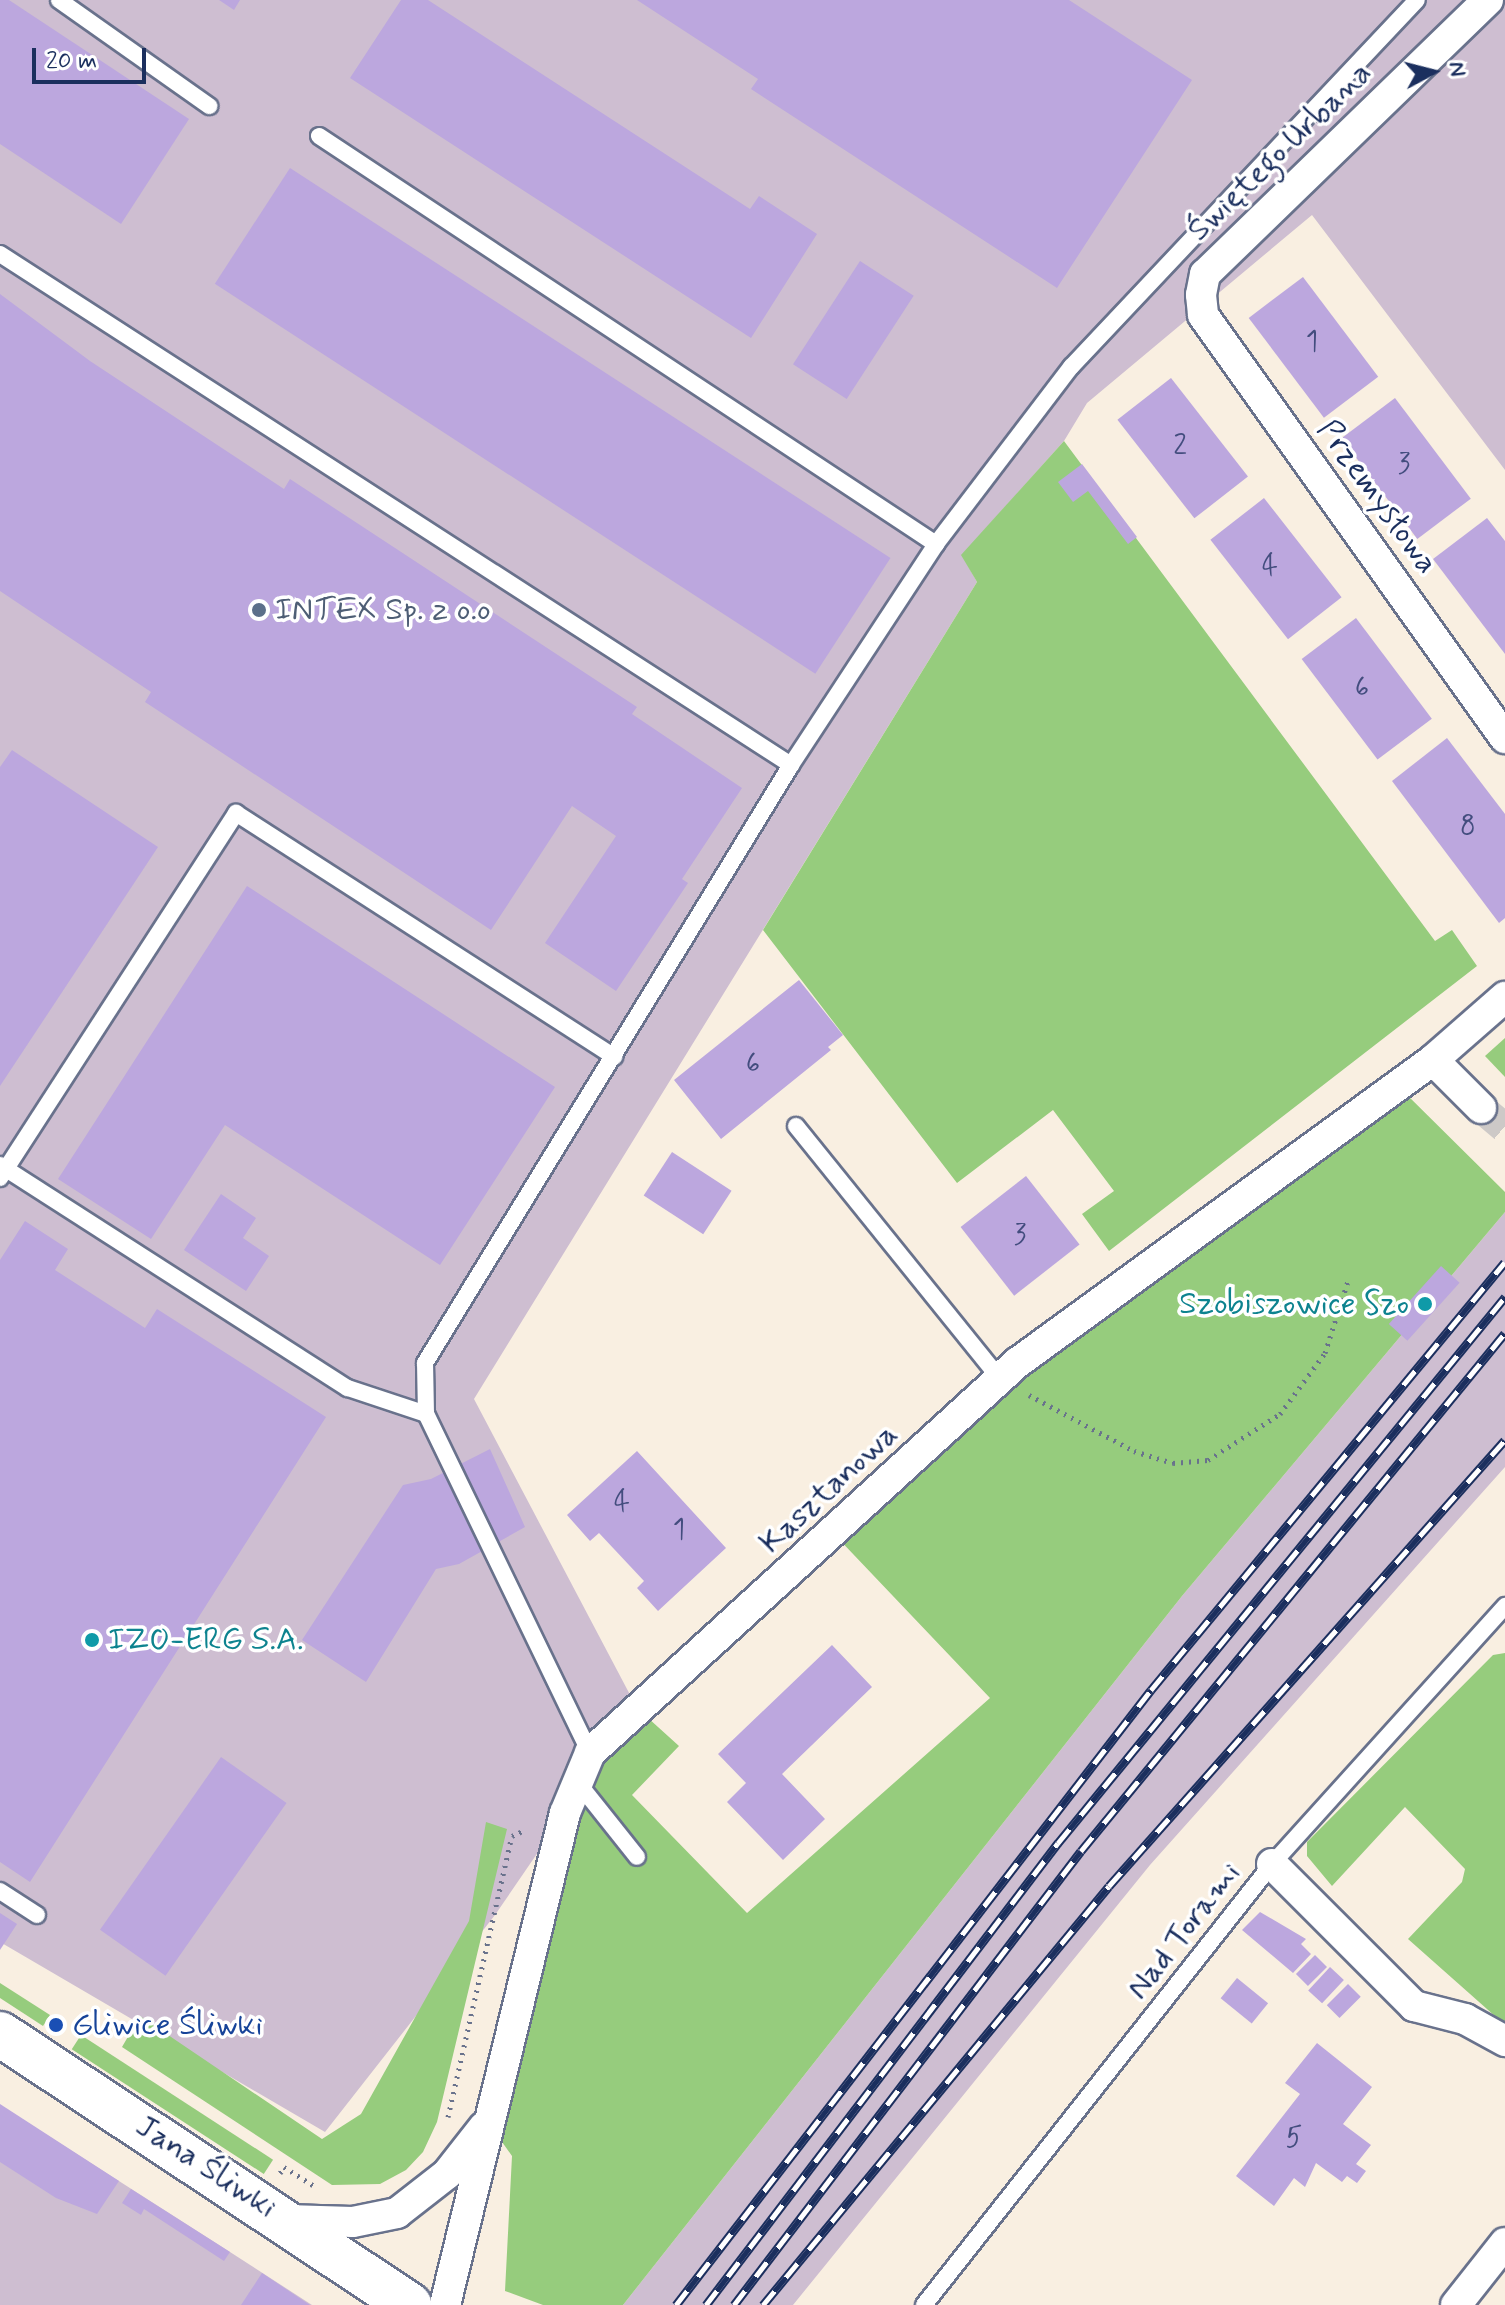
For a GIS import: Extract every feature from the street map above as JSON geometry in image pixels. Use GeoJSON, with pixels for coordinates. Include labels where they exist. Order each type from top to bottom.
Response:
{"type":"FeatureCollection","features":[{"type":"Feature","properties":{"kind":"street","name":"Świętego Urbana"},"geometry":{"type":"LineString","coordinates":[[1201,295],[1205,274],[1488,0]]}},
{"type":"Feature","properties":{"kind":"street","name":"Przemysłowa"},"geometry":{"type":"LineString","coordinates":[[1201,295],[1203,315],[1505,738]]}},
{"type":"Feature","properties":{"kind":"street"},"geometry":{"type":"LineString","coordinates":[[1481,1108],[1433,1060],[1505,997]]}},
{"type":"Feature","properties":{"kind":"street","name":"Kasztanowa"},"geometry":{"type":"LineString","coordinates":[[445,2305],[565,1813],[590,1753],[1000,1379],[1433,1060]]}},
{"type":"Feature","properties":{"kind":"street"},"geometry":{"type":"LineString","coordinates":[[1272,1864],[1414,2006],[1465,2019],[1505,2041]]}},
{"type":"Feature","properties":{"kind":"street","name":"Jana Śliwki"},"geometry":{"type":"LineString","coordinates":[[0,2034],[281,2200],[409,2305]]}},
{"type":"Feature","properties":{"kind":"street","name":"Kasztanowa"},"geometry":{"type":"LineString","coordinates":[[281,2200],[353,2222],[397,2213],[447,2174],[488,2122]]}},
{"type":"Feature","properties":{"kind":"street"},"geometry":{"type":"LineString","coordinates":[[1456,2305],[1505,2243]]}},
{"type":"Feature","properties":{"kind":"lane"},"geometry":{"type":"LineString","coordinates":[[59,0],[209,106]]}},
{"type":"Feature","properties":{"kind":"lane"},"geometry":{"type":"LineString","coordinates":[[590,1753],[426,1414],[425,1363],[791,765],[936,544],[1071,367],[1417,0]]}},
{"type":"Feature","properties":{"kind":"lane"},"geometry":{"type":"LineString","coordinates":[[319,136],[936,544]]}},
{"type":"Feature","properties":{"kind":"lane"},"geometry":{"type":"LineString","coordinates":[[0,254],[791,765]]}},
{"type":"Feature","properties":{"kind":"lane"},"geometry":{"type":"LineString","coordinates":[[426,1414],[348,1388],[2,1171],[236,813],[614,1057]]}},
{"type":"Feature","properties":{"kind":"lane"},"geometry":{"type":"LineString","coordinates":[[796,1126],[1000,1379]]}},
{"type":"Feature","properties":{"kind":"lane","name":"Nad Torami"},"geometry":{"type":"LineString","coordinates":[[924,2305],[1272,1864],[1505,1606]]}},
{"type":"Feature","properties":{"kind":"lane"},"geometry":{"type":"LineString","coordinates":[[579,1784],[637,1857]]}},
{"type":"Feature","properties":{"kind":"lane"},"geometry":{"type":"LineString","coordinates":[[0,1891],[37,1915]]}},
{"type":"Feature","properties":{"kind":"path"},"geometry":{"type":"LineString","coordinates":[[1000,1379],[1134,1451],[1173,1463],[1208,1460],[1280,1414],[1325,1353],[1349,1278]]}},
{"type":"Feature","properties":{"kind":"path"},"geometry":{"type":"LineString","coordinates":[[446,2122],[512,1836]]}},
{"type":"Feature","properties":{"kind":"path"},"geometry":{"type":"LineString","coordinates":[[281,2200],[284,2167],[319,2189]]}},
{"type":"Feature","properties":{"kind":"shaded area"},"geometry":{"type":"Polygon","coordinates":[[[0,0],[1505,0],[1505,470],[1312,215],[1087,403],[1064,441],[962,555],[977,582],[474,1399],[637,1708],[495,1915],[325,2132],[0,1942],[0,0]]]}},
{"type":"Feature","properties":{"kind":"shaded area"},"geometry":{"type":"Polygon","coordinates":[[[1505,1212],[1505,1467],[1150,1865],[793,2305],[623,2305],[1182,1596],[1505,1212]]]}},
{"type":"Feature","properties":{"kind":"shaded area"},"geometry":{"type":"Polygon","coordinates":[[[0,2105],[230,2252],[312,2305],[0,2305],[0,2105]]]}},
{"type":"Feature","properties":{"kind":"green space"},"geometry":{"type":"Polygon","coordinates":[[[1064,441],[1435,941],[1452,930],[1477,966],[1109,1251],[1082,1214],[1114,1191],[1053,1110],[957,1183],[763,930],[977,582],[961,555],[1064,441]]]}},
{"type":"Feature","properties":{"kind":"green space"},"geometry":{"type":"Polygon","coordinates":[[[1505,1038],[1505,1077],[1485,1056],[1505,1038]]]}},
{"type":"Feature","properties":{"kind":"green space"},"geometry":{"type":"Polygon","coordinates":[[[1398,1086],[1505,1192],[1505,1212],[1182,1596],[623,2305],[543,2305],[505,2291],[512,2156],[488,2122],[565,1813],[637,1708],[679,1746],[632,1795],[747,1913],[990,1698],[834,1534],[1017,1363],[1398,1086]]]}},
{"type":"Feature","properties":{"kind":"green space"},"geometry":{"type":"Polygon","coordinates":[[[1505,1653],[1505,2025],[1408,1939],[1462,1882],[1465,1869],[1405,1807],[1332,1886],[1307,1856],[1307,1842],[1493,1655],[1505,1653]]]}},
{"type":"Feature","properties":{"kind":"green space"},"geometry":{"type":"Polygon","coordinates":[[[486,1822],[507,1829],[437,2122],[423,2152],[406,2170],[380,2184],[332,2185],[122,2047],[140,2016],[322,2139],[361,2114],[469,1921],[486,1822]]]}},
{"type":"Feature","properties":{"kind":"green space"},"geometry":{"type":"Polygon","coordinates":[[[0,1983],[50,2015],[43,2026],[0,1998],[0,1983]]]}},
{"type":"Feature","properties":{"kind":"green space"},"geometry":{"type":"Polygon","coordinates":[[[81,2035],[273,2160],[264,2174],[72,2049],[81,2035]]]}},
{"type":"Feature","properties":{"kind":"building"},"geometry":{"type":"Polygon","coordinates":[[[0,0],[9,0],[189,119],[121,224],[0,144],[0,0]]]}},
{"type":"Feature","properties":{"kind":"building"},"geometry":{"type":"Polygon","coordinates":[[[219,0],[240,0],[234,10],[219,0]]]}},
{"type":"Feature","properties":{"kind":"building"},"geometry":{"type":"Polygon","coordinates":[[[401,0],[428,0],[750,209],[759,196],[817,234],[751,338],[350,78],[401,0]]]}},
{"type":"Feature","properties":{"kind":"building"},"geometry":{"type":"Polygon","coordinates":[[[637,0],[1069,0],[1192,80],[1057,288],[751,89],[758,79],[637,0]]]}},
{"type":"Feature","properties":{"kind":"building"},"geometry":{"type":"Polygon","coordinates":[[[290,168],[890,558],[815,674],[215,284],[290,168]]]}},
{"type":"Feature","properties":{"kind":"building"},"geometry":{"type":"Polygon","coordinates":[[[860,261],[914,296],[847,399],[793,364],[860,261]]]}},
{"type":"Feature","properties":{"kind":"building"},"geometry":{"type":"Polygon","coordinates":[[[1303,277],[1378,377],[1324,418],[1249,318],[1303,277]]]}},
{"type":"Feature","properties":{"kind":"building","name":"INTEX Sp. z o.o"},"geometry":{"type":"Polygon","coordinates":[[[0,294],[90,361],[284,489],[290,479],[637,707],[632,714],[742,788],[682,879],[688,883],[616,991],[545,943],[616,836],[572,806],[491,930],[145,702],[151,692],[0,591],[0,294]]]}},
{"type":"Feature","properties":{"kind":"building"},"geometry":{"type":"Polygon","coordinates":[[[1171,378],[1248,477],[1194,518],[1117,420],[1171,378]]]}},
{"type":"Feature","properties":{"kind":"building"},"geometry":{"type":"Polygon","coordinates":[[[1395,398],[1471,499],[1417,539],[1341,438],[1395,398]]]}},
{"type":"Feature","properties":{"kind":"building"},"geometry":{"type":"Polygon","coordinates":[[[1082,464],[1137,537],[1128,544],[1088,491],[1073,502],[1058,482],[1082,464]]]}},
{"type":"Feature","properties":{"kind":"building"},"geometry":{"type":"Polygon","coordinates":[[[1264,498],[1342,597],[1288,639],[1210,540],[1264,498]]]}},
{"type":"Feature","properties":{"kind":"building"},"geometry":{"type":"Polygon","coordinates":[[[1487,518],[1505,541],[1505,654],[1433,559],[1487,518]]]}},
{"type":"Feature","properties":{"kind":"building"},"geometry":{"type":"Polygon","coordinates":[[[1356,618],[1432,719],[1378,760],[1302,659],[1356,618]]]}},
{"type":"Feature","properties":{"kind":"building"},"geometry":{"type":"Polygon","coordinates":[[[1447,738],[1505,814],[1505,918],[1499,923],[1392,781],[1447,738]]]}},
{"type":"Feature","properties":{"kind":"building"},"geometry":{"type":"Polygon","coordinates":[[[12,750],[158,847],[0,1086],[0,767],[12,750]]]}},
{"type":"Feature","properties":{"kind":"building"},"geometry":{"type":"Polygon","coordinates":[[[247,886],[555,1087],[440,1265],[225,1125],[151,1239],[58,1179],[247,886]]]}},
{"type":"Feature","properties":{"kind":"building"},"geometry":{"type":"Polygon","coordinates":[[[799,980],[843,1035],[828,1047],[831,1050],[721,1139],[674,1080],[799,980]]]}},
{"type":"Feature","properties":{"kind":"building"},"geometry":{"type":"Polygon","coordinates":[[[672,1152],[732,1191],[703,1234],[644,1196],[672,1152]]]}},
{"type":"Feature","properties":{"kind":"building"},"geometry":{"type":"Polygon","coordinates":[[[1026,1176],[1080,1245],[1014,1296],[961,1227],[1026,1176]]]}},
{"type":"Feature","properties":{"kind":"building"},"geometry":{"type":"Polygon","coordinates":[[[221,1194],[256,1218],[243,1238],[269,1256],[246,1291],[184,1250],[221,1194]]]}},
{"type":"Feature","properties":{"kind":"building","name":"IZO-ERG S.A."},"geometry":{"type":"Polygon","coordinates":[[[25,1221],[68,1249],[55,1270],[145,1328],[157,1309],[326,1417],[30,1882],[0,1862],[0,1260],[25,1221]]]}},
{"type":"Feature","properties":{"kind":"building","name":"Szobiszowice Szo"},"geometry":{"type":"Polygon","coordinates":[[[1441,1266],[1460,1283],[1407,1341],[1389,1324],[1441,1266]]]}},
{"type":"Feature","properties":{"kind":"building"},"geometry":{"type":"Polygon","coordinates":[[[490,1449],[525,1527],[459,1564],[436,1569],[366,1682],[302,1640],[403,1485],[431,1479],[490,1449]]]}},
{"type":"Feature","properties":{"kind":"building"},"geometry":{"type":"Polygon","coordinates":[[[637,1451],[726,1548],[658,1611],[637,1588],[644,1581],[599,1533],[590,1541],[567,1515],[637,1451]]]}},
{"type":"Feature","properties":{"kind":"building"},"geometry":{"type":"Polygon","coordinates":[[[832,1645],[872,1687],[782,1774],[825,1819],[783,1860],[727,1802],[746,1783],[718,1754],[832,1645]]]}},
{"type":"Feature","properties":{"kind":"building"},"geometry":{"type":"Polygon","coordinates":[[[221,1757],[287,1803],[166,1976],[100,1930],[221,1757]]]}},
{"type":"Feature","properties":{"kind":"building"},"geometry":{"type":"Polygon","coordinates":[[[1260,1912],[1306,1939],[1301,1944],[1311,1954],[1293,1973],[1242,1930],[1260,1912]]]}},
{"type":"Feature","properties":{"kind":"building"},"geometry":{"type":"Polygon","coordinates":[[[0,1913],[17,1924],[0,1950],[0,1913]]]}},
{"type":"Feature","properties":{"kind":"building"},"geometry":{"type":"Polygon","coordinates":[[[1315,1955],[1327,1967],[1308,1986],[1296,1974],[1315,1955]]]}},
{"type":"Feature","properties":{"kind":"building"},"geometry":{"type":"Polygon","coordinates":[[[1330,1967],[1344,1980],[1322,2003],[1308,1990],[1330,1967]]]}},
{"type":"Feature","properties":{"kind":"building"},"geometry":{"type":"Polygon","coordinates":[[[1237,1978],[1268,2003],[1252,2023],[1221,1998],[1237,1978]]]}},
{"type":"Feature","properties":{"kind":"building"},"geometry":{"type":"Polygon","coordinates":[[[1348,1984],[1361,1997],[1340,2018],[1327,2005],[1348,1984]]]}},
{"type":"Feature","properties":{"kind":"building"},"geometry":{"type":"Polygon","coordinates":[[[1317,2043],[1372,2087],[1343,2124],[1371,2145],[1356,2164],[1366,2171],[1357,2183],[1347,2176],[1342,2182],[1316,2163],[1305,2187],[1294,2178],[1274,2206],[1236,2176],[1300,2094],[1285,2083],[1317,2043]]]}},
{"type":"Feature","properties":{"kind":"building"},"geometry":{"type":"Polygon","coordinates":[[[0,2104],[119,2181],[97,2214],[56,2198],[0,2162],[0,2104]]]}},
{"type":"Feature","properties":{"kind":"building"},"geometry":{"type":"Polygon","coordinates":[[[131,2189],[230,2252],[224,2261],[144,2209],[141,2215],[122,2203],[131,2189]]]}},
{"type":"Feature","properties":{"kind":"building"},"geometry":{"type":"Polygon","coordinates":[[[262,2273],[310,2305],[241,2305],[262,2273]]]}},
{"type":"Feature","properties":{"kind":"tunnel"},"geometry":{"type":"LineString","coordinates":[[1481,1108],[1505,1128]]}},
{"type":"Feature","properties":{"kind":"railway"},"geometry":{"type":"LineString","coordinates":[[676,2305],[1151,1690],[1505,1262]]}},
{"type":"Feature","properties":{"kind":"railway"},"geometry":{"type":"LineString","coordinates":[[706,2305],[1058,1843],[1505,1297]]}},
{"type":"Feature","properties":{"kind":"railway"},"geometry":{"type":"LineString","coordinates":[[734,2305],[1081,1851],[1505,1333]]}},
{"type":"Feature","properties":{"kind":"railway"},"geometry":{"type":"LineString","coordinates":[[763,2305],[1109,1886],[1505,1440]]}},
{"type":"Feature","properties":{"kind":"place","name":"INTEX Sp. z o.o"},"geometry":{"type":"Point","coordinates":[259,610]}},
{"type":"Feature","properties":{"kind":"place","name":"Szobiszowice Szo"},"geometry":{"type":"Point","coordinates":[1425,1304]}},
{"type":"Feature","properties":{"kind":"place","name":"IZO-ERG S.A."},"geometry":{"type":"Point","coordinates":[92,1640]}},
{"type":"Feature","properties":{"kind":"place","name":"Gliwice Śliwki"},"geometry":{"type":"Point","coordinates":[56,2025]}}]}
